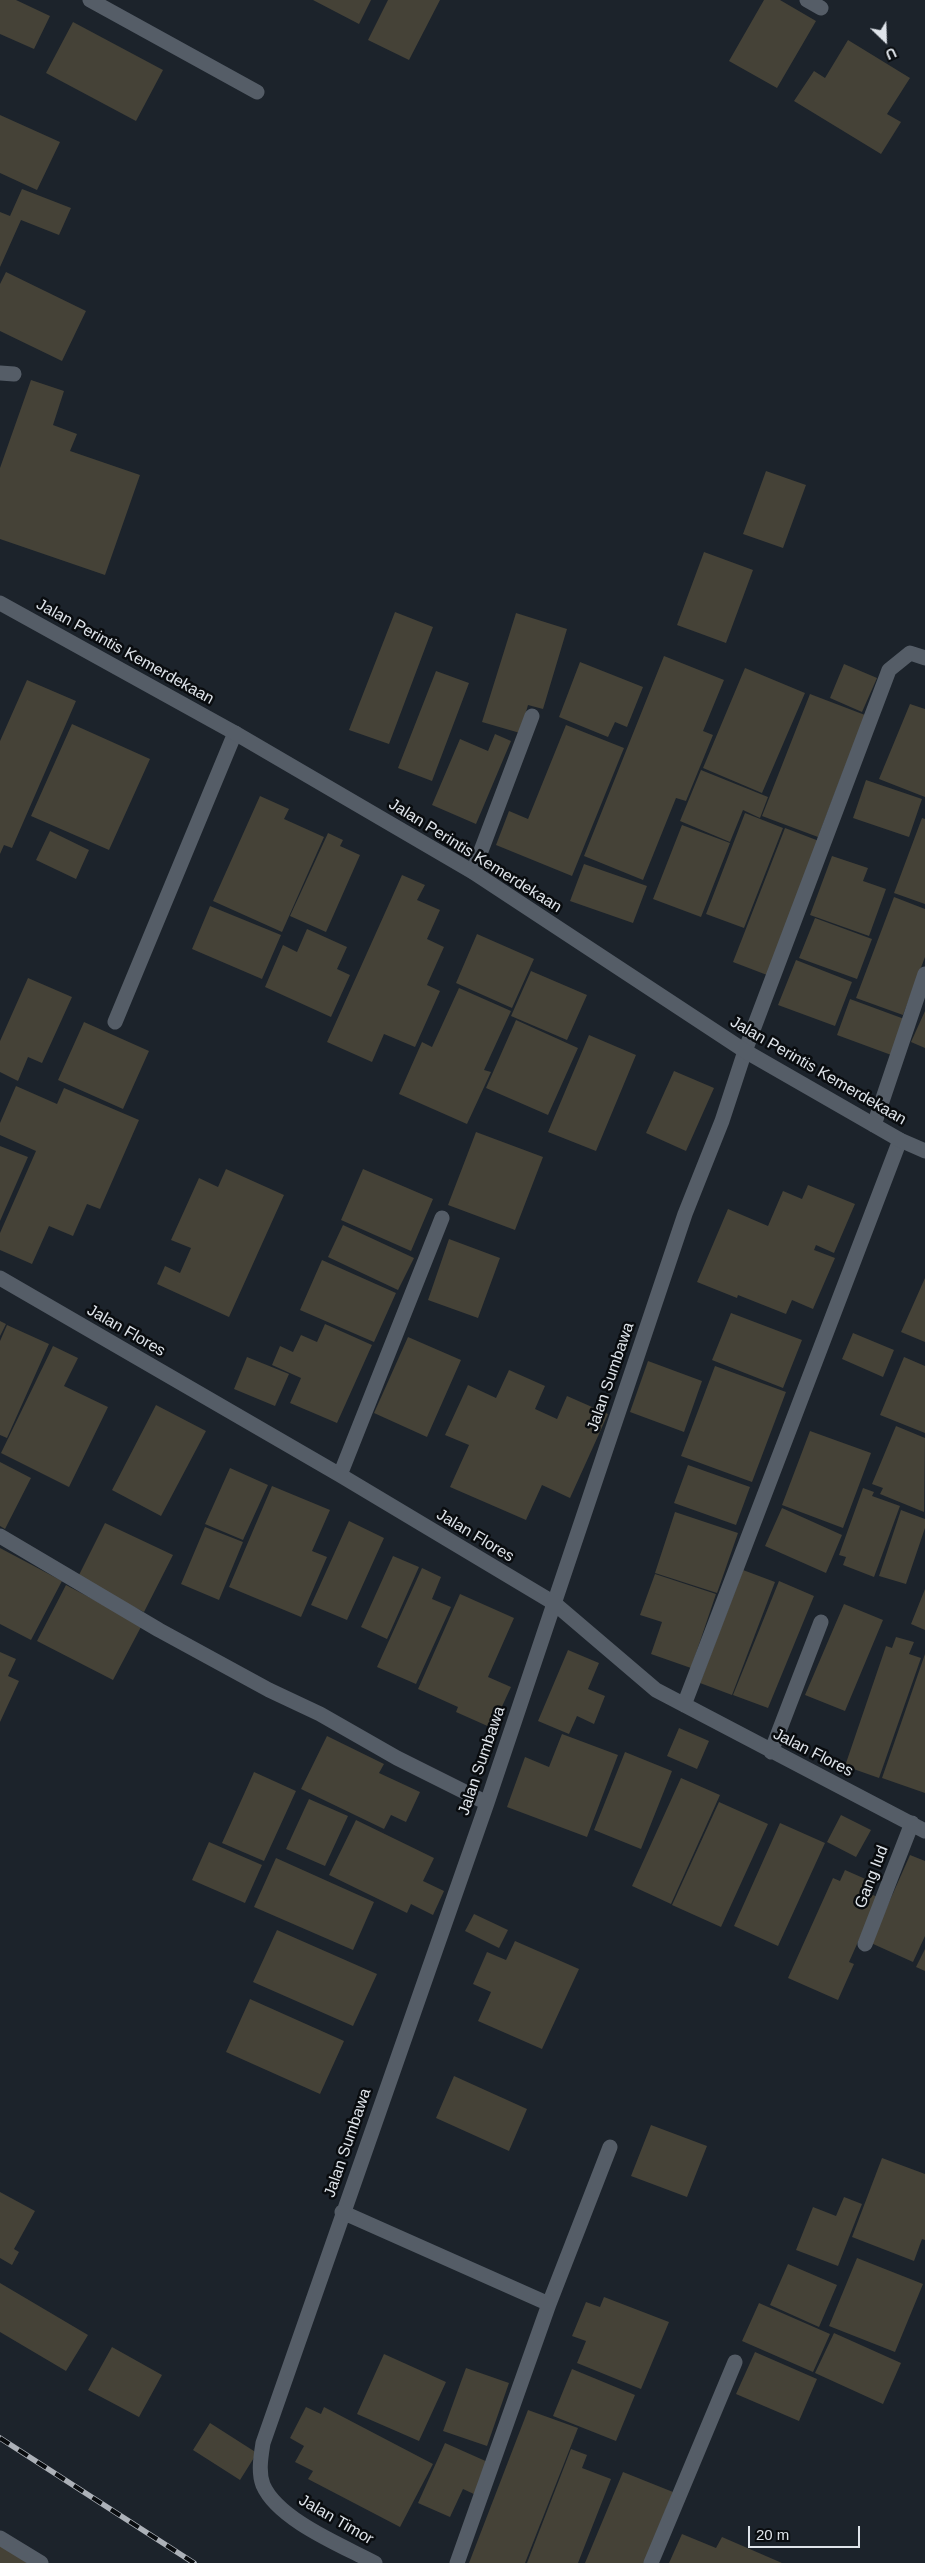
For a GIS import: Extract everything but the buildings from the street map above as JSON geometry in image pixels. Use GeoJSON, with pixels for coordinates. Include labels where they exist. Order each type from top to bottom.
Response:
{"type":"FeatureCollection","features":[{"type":"Feature","properties":{"kind":"street"},"geometry":{"type":"LineString","coordinates":[[90,0],[257,92]]}},
{"type":"Feature","properties":{"kind":"street"},"geometry":{"type":"LineString","coordinates":[[807,0],[821,8]]}},
{"type":"Feature","properties":{"kind":"street","name":"Jalan Perintis Kemerdekaan"},"geometry":{"type":"LineString","coordinates":[[0,603],[236,733],[474,872],[745,1051],[900,1140],[925,1151]]}},
{"type":"Feature","properties":{"kind":"street","name":"Jalan Sumbawa"},"geometry":{"type":"LineString","coordinates":[[262,2483],[260,2465],[263,2443],[486,1803],[685,1214],[722,1121],[745,1051],[889,670],[910,653],[925,658]]}},
{"type":"Feature","properties":{"kind":"street"},"geometry":{"type":"LineString","coordinates":[[474,872],[532,716]]}},
{"type":"Feature","properties":{"kind":"street"},"geometry":{"type":"LineString","coordinates":[[115,1022],[236,733]]}},
{"type":"Feature","properties":{"kind":"street"},"geometry":{"type":"LineString","coordinates":[[874,1125],[925,974]]}},
{"type":"Feature","properties":{"kind":"street"},"geometry":{"type":"LineString","coordinates":[[684,1705],[900,1140]]}},
{"type":"Feature","properties":{"kind":"street"},"geometry":{"type":"LineString","coordinates":[[340,1475],[442,1218]]}},
{"type":"Feature","properties":{"kind":"street","name":"Jalan Flores"},"geometry":{"type":"LineString","coordinates":[[0,1278],[340,1475],[554,1603],[656,1690],[771,1752],[918,1827]]}},
{"type":"Feature","properties":{"kind":"street"},"geometry":{"type":"LineString","coordinates":[[0,1536],[159,1630],[269,1690],[320,1714],[397,1758],[486,1803]]}},
{"type":"Feature","properties":{"kind":"street"},"geometry":{"type":"LineString","coordinates":[[771,1752],[821,1622]]}},
{"type":"Feature","properties":{"kind":"street","name":"Gang Iud"},"geometry":{"type":"LineString","coordinates":[[865,1944],[918,1827]]}},
{"type":"Feature","properties":{"kind":"street"},"geometry":{"type":"LineString","coordinates":[[457,2563],[549,2304],[610,2147]]}},
{"type":"Feature","properties":{"kind":"street"},"geometry":{"type":"LineString","coordinates":[[342,2212],[549,2304]]}},
{"type":"Feature","properties":{"kind":"street"},"geometry":{"type":"LineString","coordinates":[[651,2563],[735,2362]]}},
{"type":"Feature","properties":{"kind":"street","name":"Jalan Timor"},"geometry":{"type":"LineString","coordinates":[[262,2483],[271,2499],[291,2516],[376,2563]]}},
{"type":"Feature","properties":{"kind":"street"},"geometry":{"type":"LineString","coordinates":[[0,2538],[40,2563]]}},
{"type":"Feature","properties":{"kind":"railway"},"geometry":{"type":"LineString","coordinates":[[0,2438],[194,2563]]}}]}
